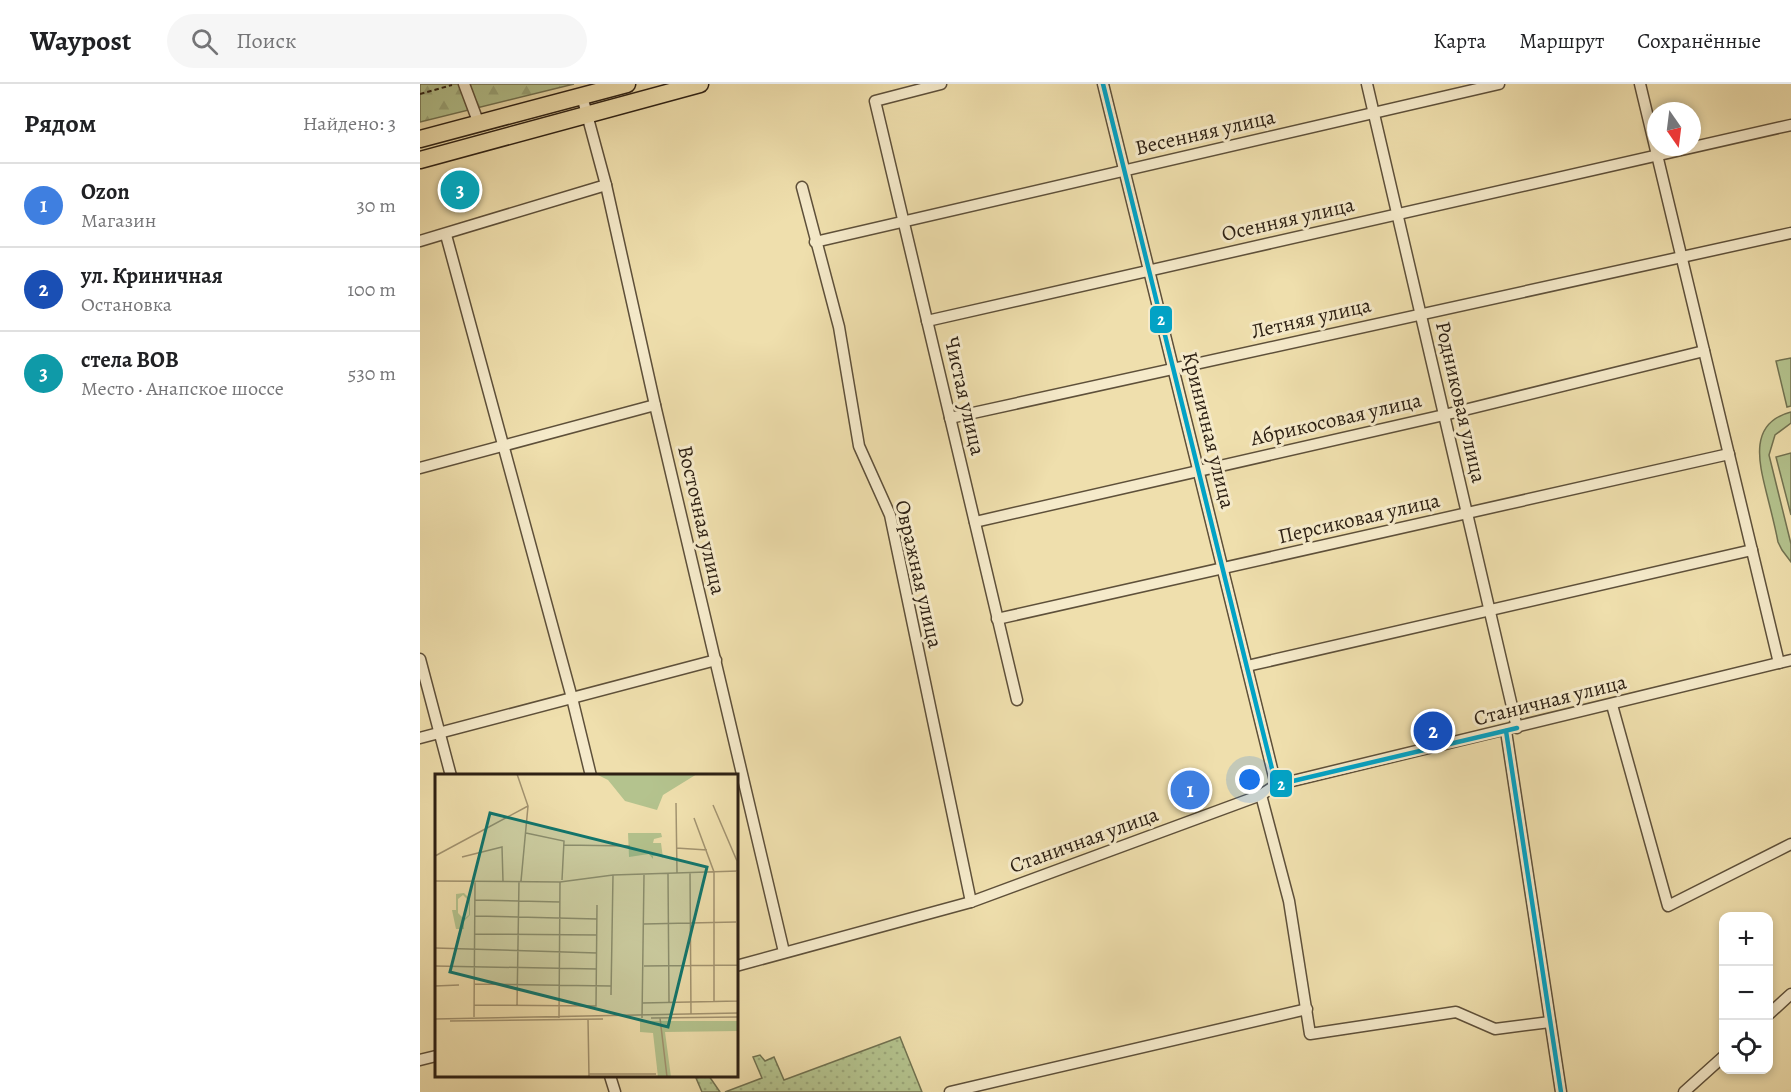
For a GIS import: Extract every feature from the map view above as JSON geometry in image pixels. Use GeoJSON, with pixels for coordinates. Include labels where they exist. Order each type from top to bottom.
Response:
{"type":"FeatureCollection","features":[{"type":"Feature","properties":{"kind":"main road"},"geometry":{"type":"LineString","coordinates":[[420,139],[627,84]]}},
{"type":"Feature","properties":{"kind":"main road"},"geometry":{"type":"LineString","coordinates":[[420,160],[700,84]]}},
{"type":"Feature","properties":{"kind":"street"},"geometry":{"type":"LineString","coordinates":[[464,84],[479,124]]}},
{"type":"Feature","properties":{"kind":"street","name":"Чистая улица"},"geometry":{"type":"LineString","coordinates":[[941,84],[875,100],[1017,700]]}},
{"type":"Feature","properties":{"kind":"street","name":"Криничная улица"},"geometry":{"type":"LineString","coordinates":[[1103,84],[1276,785]]}},
{"type":"Feature","properties":{"kind":"street","name":"Родниковая улица"},"geometry":{"type":"LineString","coordinates":[[1367,84],[1490,611],[1512,729],[1560,1092]]}},
{"type":"Feature","properties":{"kind":"street","name":"Весенняя улица"},"geometry":{"type":"LineString","coordinates":[[815,242],[1499,84]]}},
{"type":"Feature","properties":{"kind":"street"},"geometry":{"type":"LineString","coordinates":[[1640,84],[1647,114]]}},
{"type":"Feature","properties":{"kind":"street","name":"Восточная улица"},"geometry":{"type":"LineString","coordinates":[[582,96],[606,185],[655,405],[784,952]]}},
{"type":"Feature","properties":{"kind":"street","name":"Осенняя улица"},"geometry":{"type":"LineString","coordinates":[[1701,146],[1791,125]]}},
{"type":"Feature","properties":{"kind":"street"},"geometry":{"type":"LineString","coordinates":[[1657,156],[1779,663]]}},
{"type":"Feature","properties":{"kind":"street","name":"Осенняя улица"},"geometry":{"type":"LineString","coordinates":[[927,321],[1657,156]]}},
{"type":"Feature","properties":{"kind":"street"},"geometry":{"type":"LineString","coordinates":[[420,241],[606,185]]}},
{"type":"Feature","properties":{"kind":"street","name":"Овражная улица"},"geometry":{"type":"LineString","coordinates":[[802,187],[839,327],[859,446],[890,515],[971,902]]}},
{"type":"Feature","properties":{"kind":"street","name":"Летняя улица"},"geometry":{"type":"LineString","coordinates":[[950,418],[1791,233]]}},
{"type":"Feature","properties":{"kind":"street"},"geometry":{"type":"LineString","coordinates":[[446,234],[505,446],[591,774]]}},
{"type":"Feature","properties":{"kind":"street","name":"Абрикосовая улица"},"geometry":{"type":"LineString","coordinates":[[975,522],[1444,415],[1704,351]]}},
{"type":"Feature","properties":{"kind":"street"},"geometry":{"type":"LineString","coordinates":[[420,468],[655,405]]}},
{"type":"Feature","properties":{"kind":"street","name":"Персиковая улица"},"geometry":{"type":"LineString","coordinates":[[998,618],[1729,454]]}},
{"type":"Feature","properties":{"kind":"street"},"geometry":{"type":"LineString","coordinates":[[1247,666],[1752,550]]}},
{"type":"Feature","properties":{"kind":"street"},"geometry":{"type":"LineString","coordinates":[[420,659],[450,774]]}},
{"type":"Feature","properties":{"kind":"street"},"geometry":{"type":"LineString","coordinates":[[420,738],[716,660]]}},
{"type":"Feature","properties":{"kind":"street","name":"Станичная улица"},"geometry":{"type":"LineString","coordinates":[[738,965],[971,902],[1261,795],[1276,785],[1791,660]]}},
{"type":"Feature","properties":{"kind":"street"},"geometry":{"type":"LineString","coordinates":[[1612,705],[1668,906],[1791,843]]}},
{"type":"Feature","properties":{"kind":"street"},"geometry":{"type":"LineString","coordinates":[[1261,795],[1289,901],[1310,1034],[1456,1012],[1495,1029],[1550,1022]]}},
{"type":"Feature","properties":{"kind":"street"},"geometry":{"type":"LineString","coordinates":[[1773,1010],[1791,994]]}},
{"type":"Feature","properties":{"kind":"street"},"geometry":{"type":"LineString","coordinates":[[950,1092],[1307,1009]]}},
{"type":"Feature","properties":{"kind":"street"},"geometry":{"type":"LineString","coordinates":[[420,1060],[435,1056]]}},
{"type":"Feature","properties":{"kind":"street"},"geometry":{"type":"LineString","coordinates":[[1683,1092],[1719,1060]]}},
{"type":"Feature","properties":{"kind":"street"},"geometry":{"type":"LineString","coordinates":[[610,1077],[615,1092]]}},
{"type":"Feature","properties":{"kind":"path"},"geometry":{"type":"LineString","coordinates":[[420,94],[458,84]]}},
{"type":"Feature","properties":{"kind":"green space"},"geometry":{"type":"Polygon","coordinates":[[[420,84],[574,84],[420,122],[420,84]]]}},
{"type":"Feature","properties":{"kind":"green space"},"geometry":{"type":"Polygon","coordinates":[[[1791,358],[1791,406],[1787,407],[1776,361],[1791,358]]]}},
{"type":"Feature","properties":{"kind":"green space"},"geometry":{"type":"Polygon","coordinates":[[[1791,412],[1791,423],[1775,435],[1769,455],[1791,544],[1791,562],[1778,542],[1761,470],[1760,446],[1762,435],[1768,425],[1777,417],[1791,412]]]}},
{"type":"Feature","properties":{"kind":"green space"},"geometry":{"type":"Polygon","coordinates":[[[1791,453],[1791,515],[1776,457],[1791,453]]]}},
{"type":"Feature","properties":{"kind":"green space"},"geometry":{"type":"Polygon","coordinates":[[[900,1037],[922,1092],[725,1092],[762,1078],[753,1057],[760,1055],[765,1061],[774,1057],[784,1080],[900,1037]]]}},
{"type":"Feature","properties":{"kind":"green space"},"geometry":{"type":"Polygon","coordinates":[[[710,1077],[720,1092],[702,1092],[696,1078],[710,1077]]]}},
{"type":"Feature","properties":{"kind":"transit line","name":"2"},"geometry":{"type":"LineString","coordinates":[[1103,84],[1276,785],[1517,728]]}},
{"type":"Feature","properties":{"kind":"transit line","name":"2"},"geometry":{"type":"LineString","coordinates":[[1506,731],[1561,1092]]}},
{"type":"Feature","properties":{"kind":"place","name":"стела ВОВ"},"geometry":{"type":"Point","coordinates":[460,190]}},
{"type":"Feature","properties":{"kind":"place","name":"ул. Криничная"},"geometry":{"type":"Point","coordinates":[1433,731]}},
{"type":"Feature","properties":{"kind":"place","name":"Ozon"},"geometry":{"type":"Point","coordinates":[1190,790]}}]}
